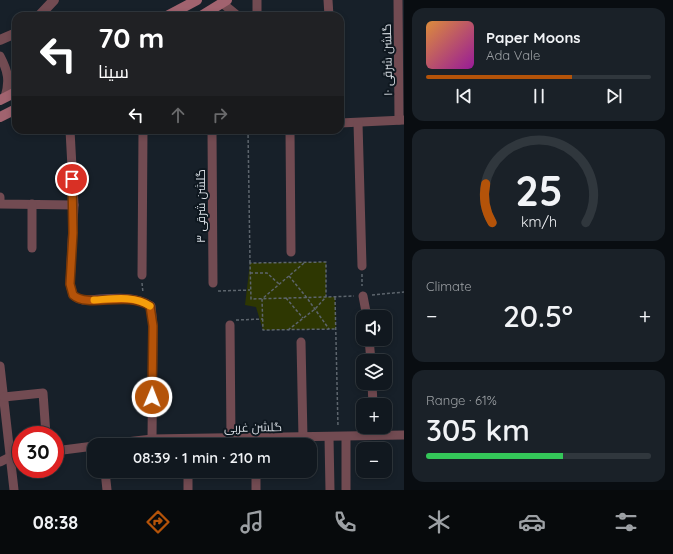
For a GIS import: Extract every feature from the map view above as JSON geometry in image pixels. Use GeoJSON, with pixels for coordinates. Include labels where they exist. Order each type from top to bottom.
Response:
{"type":"FeatureCollection","features":[{"type":"Feature","properties":{"kind":"main road"},"geometry":{"type":"LineString","coordinates":[[178,12],[197,0]]}},
{"type":"Feature","properties":{"kind":"main road"},"geometry":{"type":"LineString","coordinates":[[208,12],[224,2]]}},
{"type":"Feature","properties":{"kind":"main road"},"geometry":{"type":"LineString","coordinates":[[3,99],[12,94]]}},
{"type":"Feature","properties":{"kind":"main road"},"geometry":{"type":"LineString","coordinates":[[0,117],[12,111]]}},
{"type":"Feature","properties":{"kind":"street"},"geometry":{"type":"LineString","coordinates":[[43,12],[54,0]]}},
{"type":"Feature","properties":{"kind":"street"},"geometry":{"type":"LineString","coordinates":[[257,0],[257,12]]}},
{"type":"Feature","properties":{"kind":"street"},"geometry":{"type":"LineString","coordinates":[[328,0],[329,12]]}},
{"type":"Feature","properties":{"kind":"street","name":"گلشن شرقی ۱۰"},"geometry":{"type":"LineString","coordinates":[[398,0],[402,120]]}},
{"type":"Feature","properties":{"kind":"street"},"geometry":{"type":"LineString","coordinates":[[224,2],[234,12]]}},
{"type":"Feature","properties":{"kind":"street"},"geometry":{"type":"LineString","coordinates":[[0,40],[12,35]]}},
{"type":"Feature","properties":{"kind":"street"},"geometry":{"type":"LineString","coordinates":[[0,56],[8,72],[9,81],[3,99]]}},
{"type":"Feature","properties":{"kind":"street"},"geometry":{"type":"LineString","coordinates":[[8,72],[12,74]]}},
{"type":"Feature","properties":{"kind":"street"},"geometry":{"type":"LineString","coordinates":[[344,123],[402,120]]}},
{"type":"Feature","properties":{"kind":"street"},"geometry":{"type":"LineString","coordinates":[[358,123],[362,266]]}},
{"type":"Feature","properties":{"kind":"street"},"geometry":{"type":"LineString","coordinates":[[70,134],[74,205],[70,276],[73,295],[82,300],[126,298],[144,301],[150,306],[153,326],[152,438]]}},
{"type":"Feature","properties":{"kind":"street"},"geometry":{"type":"LineString","coordinates":[[142,275],[143,134]]}},
{"type":"Feature","properties":{"kind":"street","name":"گلشن شرقی ۳"},"geometry":{"type":"LineString","coordinates":[[212,134],[212,283]]}},
{"type":"Feature","properties":{"kind":"street"},"geometry":{"type":"LineString","coordinates":[[290,134],[291,252]]}},
{"type":"Feature","properties":{"kind":"street"},"geometry":{"type":"LineString","coordinates":[[0,197],[0,204],[74,205]]}},
{"type":"Feature","properties":{"kind":"street"},"geometry":{"type":"LineString","coordinates":[[32,204],[32,248]]}},
{"type":"Feature","properties":{"kind":"street"},"geometry":{"type":"LineString","coordinates":[[363,296],[365,310]]}},
{"type":"Feature","properties":{"kind":"street"},"geometry":{"type":"LineString","coordinates":[[230,325],[230,438]]}},
{"type":"Feature","properties":{"kind":"street"},"geometry":{"type":"LineString","coordinates":[[301,342],[303,438]]}},
{"type":"Feature","properties":{"kind":"street"},"geometry":{"type":"LineString","coordinates":[[0,366],[14,490]]}},
{"type":"Feature","properties":{"kind":"street"},"geometry":{"type":"LineString","coordinates":[[4,397],[43,394],[45,426]]}},
{"type":"Feature","properties":{"kind":"street","name":"گلشن غربی"},"geometry":{"type":"LineString","coordinates":[[303,438],[338,437],[360,434]]}},
{"type":"Feature","properties":{"kind":"street","name":"گلشن غربی"},"geometry":{"type":"LineString","coordinates":[[392,434],[404,435]]}},
{"type":"Feature","properties":{"kind":"street"},"geometry":{"type":"LineString","coordinates":[[330,490],[338,437]]}},
{"type":"Feature","properties":{"kind":"street"},"geometry":{"type":"LineString","coordinates":[[338,437],[346,490]]}},
{"type":"Feature","properties":{"kind":"street"},"geometry":{"type":"LineString","coordinates":[[64,450],[87,447]]}},
{"type":"Feature","properties":{"kind":"street"},"geometry":{"type":"LineString","coordinates":[[0,462],[10,457]]}},
{"type":"Feature","properties":{"kind":"street"},"geometry":{"type":"LineString","coordinates":[[106,478],[107,490]]}},
{"type":"Feature","properties":{"kind":"street"},"geometry":{"type":"LineString","coordinates":[[188,478],[188,490]]}},
{"type":"Feature","properties":{"kind":"street"},"geometry":{"type":"LineString","coordinates":[[256,478],[256,490]]}},
{"type":"Feature","properties":{"kind":"path"},"geometry":{"type":"LineString","coordinates":[[248,134],[250,299],[363,296],[404,292]]}},
{"type":"Feature","properties":{"kind":"path"},"geometry":{"type":"LineString","coordinates":[[262,299],[304,262]]}},
{"type":"Feature","properties":{"kind":"path"},"geometry":{"type":"LineString","coordinates":[[250,263],[326,262],[326,297],[315,309],[288,330]]}},
{"type":"Feature","properties":{"kind":"path"},"geometry":{"type":"LineString","coordinates":[[362,266],[363,296]]}},
{"type":"Feature","properties":{"kind":"path"},"geometry":{"type":"LineString","coordinates":[[250,273],[267,273],[279,284]]}},
{"type":"Feature","properties":{"kind":"path"},"geometry":{"type":"LineString","coordinates":[[142,275],[144,301]]}},
{"type":"Feature","properties":{"kind":"path"},"geometry":{"type":"LineString","coordinates":[[288,276],[307,298],[329,329]]}},
{"type":"Feature","properties":{"kind":"path"},"geometry":{"type":"LineString","coordinates":[[212,283],[212,291],[250,290]]}},
{"type":"Feature","properties":{"kind":"path"},"geometry":{"type":"LineString","coordinates":[[335,297],[338,437]]}},
{"type":"Feature","properties":{"kind":"path"},"geometry":{"type":"LineString","coordinates":[[286,298],[303,318]]}},
{"type":"Feature","properties":{"kind":"path"},"geometry":{"type":"LineString","coordinates":[[262,299],[263,330],[336,329]]}},
{"type":"Feature","properties":{"kind":"path"},"geometry":{"type":"LineString","coordinates":[[230,325],[230,320],[263,319]]}},
{"type":"Feature","properties":{"kind":"green space"},"geometry":{"type":"Polygon","coordinates":[[[326,262],[326,297],[335,297],[336,329],[263,330],[256,307],[245,305],[250,263],[326,262]]]}},
{"type":"Feature","properties":{"kind":"slow traffic"},"geometry":{"type":"LineString","coordinates":[[94,300],[126,298],[144,301],[150,306]]}},
{"type":"Feature","properties":{"kind":"route"},"geometry":{"type":"LineString","coordinates":[[72,179],[74,205],[73,248],[70,264],[71,290],[73,295],[82,300],[126,298],[144,301],[150,306],[153,326],[152,397]]}}]}
